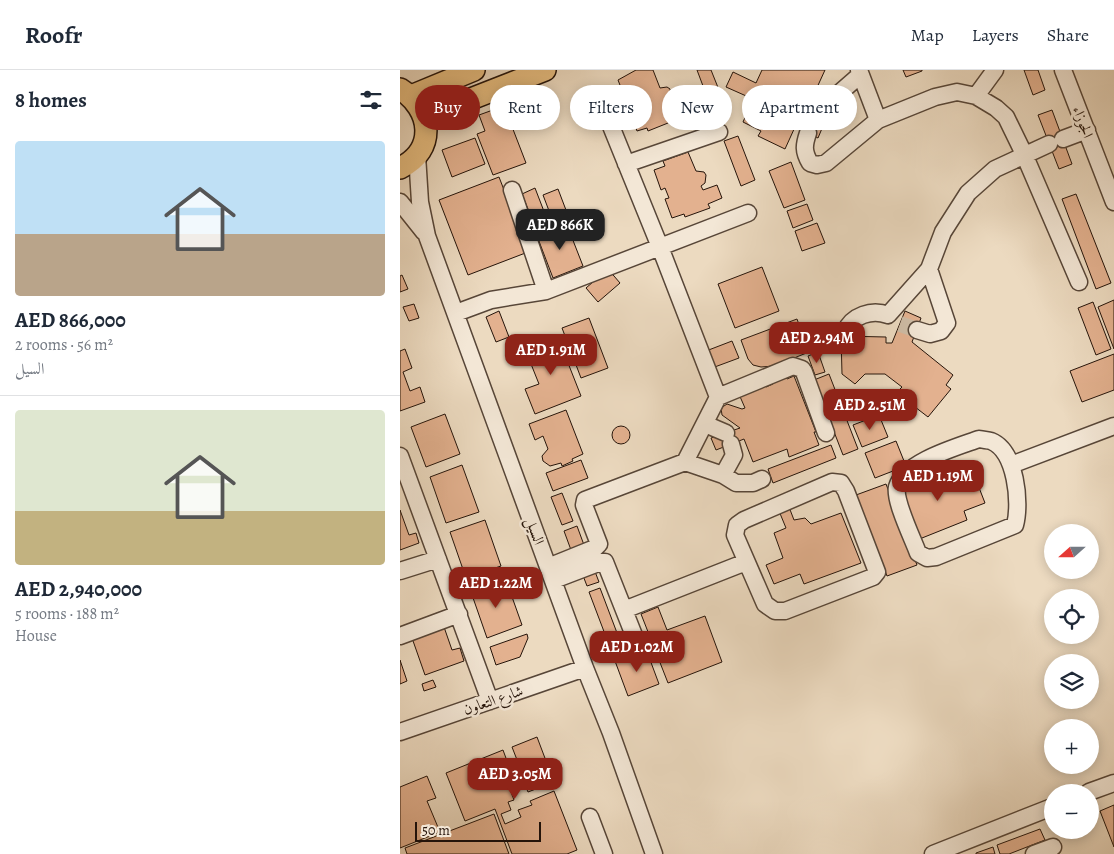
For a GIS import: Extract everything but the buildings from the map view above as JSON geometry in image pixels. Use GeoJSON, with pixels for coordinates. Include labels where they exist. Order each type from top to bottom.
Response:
{"type":"FeatureCollection","features":[{"type":"Feature","properties":{"kind":"main road"},"geometry":{"type":"LineString","coordinates":[[415,101],[405,92],[474,70]]}},
{"type":"Feature","properties":{"kind":"main road"},"geometry":{"type":"LineString","coordinates":[[480,95],[545,70]]}},
{"type":"Feature","properties":{"kind":"main road"},"geometry":{"type":"LineString","coordinates":[[400,168],[418,155],[424,143],[427,130]]}},
{"type":"Feature","properties":{"kind":"street"},"geometry":{"type":"LineString","coordinates":[[976,96],[995,70]]}},
{"type":"Feature","properties":{"kind":"street","name":"الجوزاء"},"geometry":{"type":"LineString","coordinates":[[1063,70],[1114,202]]}},
{"type":"Feature","properties":{"kind":"street"},"geometry":{"type":"LineString","coordinates":[[847,85],[860,73],[878,120]]}},
{"type":"Feature","properties":{"kind":"street"},"geometry":{"type":"LineString","coordinates":[[808,133],[804,146],[805,155],[810,163],[817,165],[826,162],[878,120],[935,97],[957,92],[976,96],[996,108],[1006,117],[1079,282]]}},
{"type":"Feature","properties":{"kind":"street"},"geometry":{"type":"LineString","coordinates":[[612,130],[718,397]]}},
{"type":"Feature","properties":{"kind":"street"},"geometry":{"type":"LineString","coordinates":[[845,332],[849,323],[862,315],[879,312],[894,319],[929,269],[943,232],[968,193],[995,168],[1024,154],[1086,130]]}},
{"type":"Feature","properties":{"kind":"street"},"geometry":{"type":"LineString","coordinates":[[626,164],[719,132]]}},
{"type":"Feature","properties":{"kind":"street","name":"السيل"},"geometry":{"type":"LineString","coordinates":[[418,155],[420,202],[427,236],[654,854]]}},
{"type":"Feature","properties":{"kind":"street"},"geometry":{"type":"LineString","coordinates":[[512,190],[546,291]]}},
{"type":"Feature","properties":{"kind":"street","name":"السيل"},"geometry":{"type":"LineString","coordinates":[[400,202],[427,236]]}},
{"type":"Feature","properties":{"kind":"street"},"geometry":{"type":"LineString","coordinates":[[456,313],[491,300],[546,291],[748,213]]}},
{"type":"Feature","properties":{"kind":"street"},"geometry":{"type":"LineString","coordinates":[[917,330],[930,334],[941,331],[946,322],[929,269]]}},
{"type":"Feature","properties":{"kind":"street"},"geometry":{"type":"LineString","coordinates":[[685,462],[718,397],[793,366],[802,368],[826,433]]}},
{"type":"Feature","properties":{"kind":"street"},"geometry":{"type":"LineString","coordinates":[[705,424],[728,439],[734,455],[723,475]]}},
{"type":"Feature","properties":{"kind":"street"},"geometry":{"type":"LineString","coordinates":[[1011,465],[1114,426]]}},
{"type":"Feature","properties":{"kind":"street"},"geometry":{"type":"LineString","coordinates":[[979,439],[992,441],[1011,465],[1017,486],[1018,516],[1016,525],[936,557],[927,558],[918,553],[898,500],[897,487],[912,468],[919,462],[979,439]]}},
{"type":"Feature","properties":{"kind":"street"},"geometry":{"type":"LineString","coordinates":[[400,456],[407,494],[438,558],[490,701]]}},
{"type":"Feature","properties":{"kind":"street"},"geometry":{"type":"LineString","coordinates":[[551,573],[599,544],[584,505],[585,500],[685,462],[723,475],[736,483],[753,483],[762,479]]}},
{"type":"Feature","properties":{"kind":"street"},"geometry":{"type":"LineString","coordinates":[[832,482],[841,484],[846,491],[877,572],[873,577],[785,611],[775,611],[766,604],[746,562],[735,535],[737,525],[744,520],[832,482]]}},
{"type":"Feature","properties":{"kind":"street"},"geometry":{"type":"LineString","coordinates":[[400,571],[438,558]]}},
{"type":"Feature","properties":{"kind":"street"},"geometry":{"type":"LineString","coordinates":[[551,573],[605,562],[637,643]]}},
{"type":"Feature","properties":{"kind":"street"},"geometry":{"type":"LineString","coordinates":[[624,610],[746,562]]}},
{"type":"Feature","properties":{"kind":"street"},"geometry":{"type":"LineString","coordinates":[[400,636],[459,614]]}},
{"type":"Feature","properties":{"kind":"street","name":"شارع التعاون"},"geometry":{"type":"LineString","coordinates":[[400,732],[585,668]]}},
{"type":"Feature","properties":{"kind":"street"},"geometry":{"type":"LineString","coordinates":[[1099,788],[1114,782]]}},
{"type":"Feature","properties":{"kind":"street"},"geometry":{"type":"LineString","coordinates":[[933,854],[966,848],[1044,811]]}},
{"type":"Feature","properties":{"kind":"street"},"geometry":{"type":"LineString","coordinates":[[590,817],[604,854]]}},
{"type":"Feature","properties":{"kind":"street"},"geometry":{"type":"LineString","coordinates":[[1034,854],[1053,846]]}},
{"type":"Feature","properties":{"kind":"tunnel"},"geometry":{"type":"LineString","coordinates":[[900,324],[917,330]]}}]}
